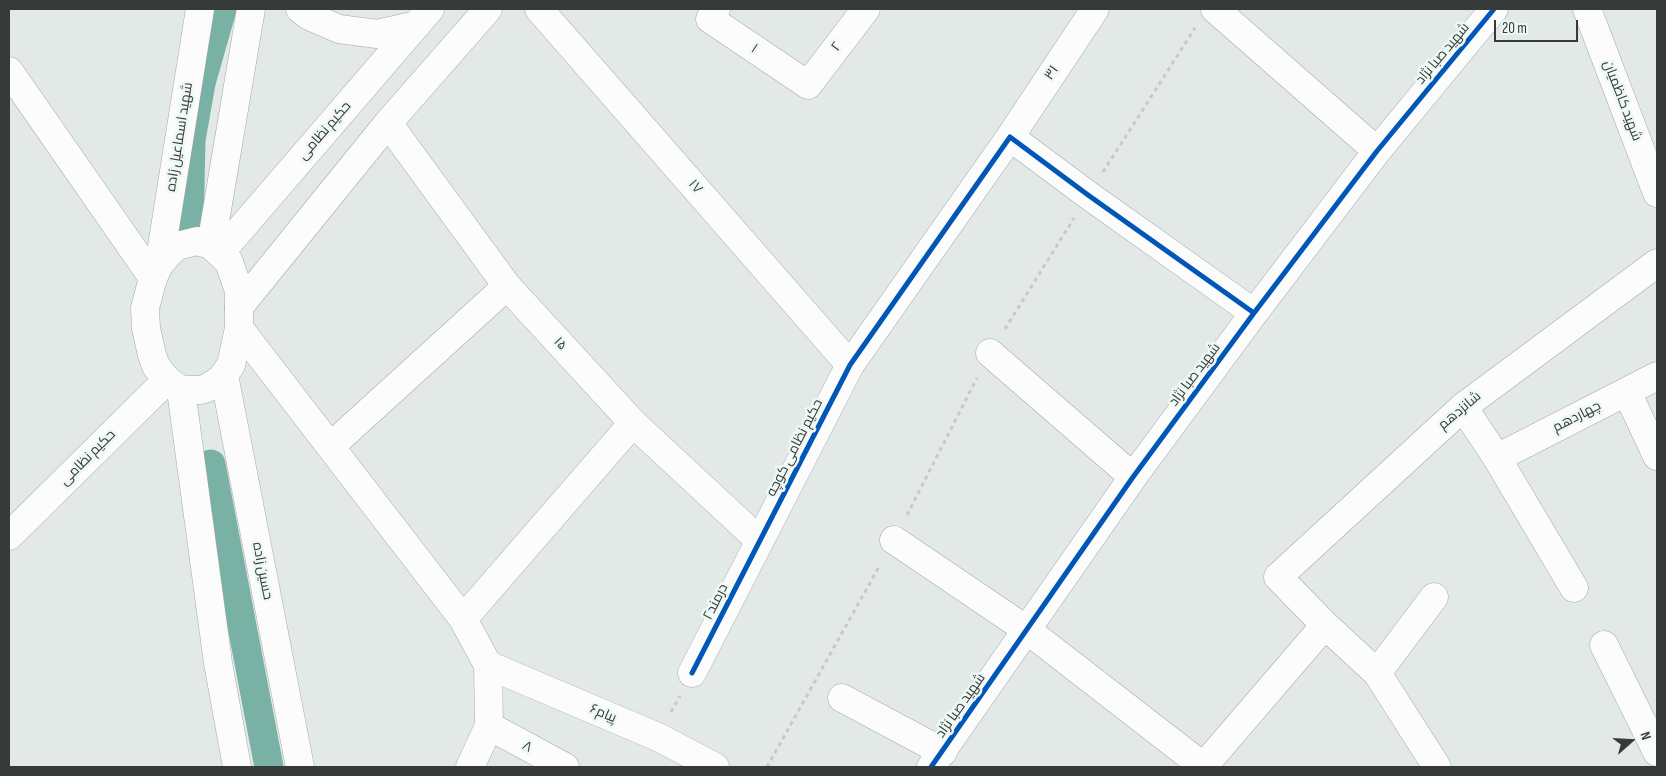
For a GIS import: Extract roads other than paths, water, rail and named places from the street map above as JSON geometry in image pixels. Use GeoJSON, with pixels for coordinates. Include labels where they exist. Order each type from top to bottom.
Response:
{"type":"FeatureCollection","features":[{"type":"Feature","properties":{"kind":"street","name":"شهید اسماعیل زاده"},"geometry":{"type":"LineString","coordinates":[[156,272],[200,9]]}},
{"type":"Feature","properties":{"kind":"street"},"geometry":{"type":"LineString","coordinates":[[216,249],[250,9]]}},
{"type":"Feature","properties":{"kind":"street"},"geometry":{"type":"LineString","coordinates":[[300,9],[309,16],[339,29],[377,34],[424,17]]}},
{"type":"Feature","properties":{"kind":"street"},"geometry":{"type":"LineString","coordinates":[[239,318],[388,123],[488,9]]}},
{"type":"Feature","properties":{"kind":"street","name":"۱۷"},"geometry":{"type":"LineString","coordinates":[[539,9],[850,365]]}},
{"type":"Feature","properties":{"kind":"street","name":"۱"},"geometry":{"type":"LineString","coordinates":[[716,9],[710,19],[808,85]]}},
{"type":"Feature","properties":{"kind":"street","name":"۲"},"geometry":{"type":"LineString","coordinates":[[808,85],[866,9]]}},
{"type":"Feature","properties":{"kind":"street","name":"۳۱"},"geometry":{"type":"LineString","coordinates":[[850,365],[1010,137],[1095,9]]}},
{"type":"Feature","properties":{"kind":"street"},"geometry":{"type":"LineString","coordinates":[[1215,9],[1377,151]]}},
{"type":"Feature","properties":{"kind":"street","name":"شهید صبا نژاد"},"geometry":{"type":"LineString","coordinates":[[937,760],[1133,477],[1254,313],[1377,151],[1494,9]]}},
{"type":"Feature","properties":{"kind":"street","name":"شهید کاظمیان"},"geometry":{"type":"LineString","coordinates":[[1588,9],[1657,193]]}},
{"type":"Feature","properties":{"kind":"street","name":"حکیم نظامی"},"geometry":{"type":"LineString","coordinates":[[216,249],[424,17]]}},
{"type":"Feature","properties":{"kind":"street"},"geometry":{"type":"LineString","coordinates":[[9,71],[156,272]]}},
{"type":"Feature","properties":{"kind":"street","name":"۱۵"},"geometry":{"type":"LineString","coordinates":[[388,123],[507,286],[633,423],[760,541]]}},
{"type":"Feature","properties":{"kind":"street"},"geometry":{"type":"LineString","coordinates":[[1010,137],[1254,313]]}},
{"type":"Feature","properties":{"kind":"street"},"geometry":{"type":"LineString","coordinates":[[174,385],[200,390],[221,380],[230,365],[239,318],[239,291],[229,262],[216,249],[197,241],[177,246],[156,272],[145,308],[146,328],[156,366],[174,385],[236,767]]}},
{"type":"Feature","properties":{"kind":"street","name":"شانزدهم"},"geometry":{"type":"LineString","coordinates":[[1325,625],[1278,577],[1462,407],[1657,263]]}},
{"type":"Feature","properties":{"kind":"street"},"geometry":{"type":"LineString","coordinates":[[331,446],[507,286]]}},
{"type":"Feature","properties":{"kind":"street"},"geometry":{"type":"LineString","coordinates":[[239,318],[331,446],[463,619],[488,665],[489,726],[470,767]]}},
{"type":"Feature","properties":{"kind":"street"},"geometry":{"type":"LineString","coordinates":[[990,353],[1133,477]]}},
{"type":"Feature","properties":{"kind":"street","name":"حکیم نظامی کوچه"},"geometry":{"type":"LineString","coordinates":[[760,541],[850,365]]}},
{"type":"Feature","properties":{"kind":"street","name":"حسین زاده"},"geometry":{"type":"LineString","coordinates":[[224,375],[300,767]]}},
{"type":"Feature","properties":{"kind":"street","name":"چهاردهم"},"geometry":{"type":"LineString","coordinates":[[1497,458],[1657,376]]}},
{"type":"Feature","properties":{"kind":"street","name":"حکیم نظامی"},"geometry":{"type":"LineString","coordinates":[[9,536],[174,385]]}},
{"type":"Feature","properties":{"kind":"street"},"geometry":{"type":"LineString","coordinates":[[1627,392],[1657,456]]}},
{"type":"Feature","properties":{"kind":"street"},"geometry":{"type":"LineString","coordinates":[[1462,407],[1497,458],[1574,588]]}},
{"type":"Feature","properties":{"kind":"street"},"geometry":{"type":"LineString","coordinates":[[463,619],[633,423]]}},
{"type":"Feature","properties":{"kind":"street"},"geometry":{"type":"LineString","coordinates":[[894,540],[1028,630],[1203,767],[1325,625],[1377,673],[1437,767]]}},
{"type":"Feature","properties":{"kind":"street","name":"درمند۲"},"geometry":{"type":"LineString","coordinates":[[692,673],[760,541]]}},
{"type":"Feature","properties":{"kind":"street"},"geometry":{"type":"LineString","coordinates":[[1377,673],[1434,597]]}},
{"type":"Feature","properties":{"kind":"street"},"geometry":{"type":"LineString","coordinates":[[1604,645],[1657,752]]}},
{"type":"Feature","properties":{"kind":"street","name":"۶پیام"},"geometry":{"type":"LineString","coordinates":[[488,665],[658,737],[715,767]]}},
{"type":"Feature","properties":{"kind":"street"},"geometry":{"type":"LineString","coordinates":[[842,698],[937,760]]}},
{"type":"Feature","properties":{"kind":"street","name":"۸"},"geometry":{"type":"LineString","coordinates":[[489,726],[565,767]]}},
{"type":"Feature","properties":{"kind":"waterway"},"geometry":{"type":"LineString","coordinates":[[189,230],[191,140],[201,83],[222,9]]}},
{"type":"Feature","properties":{"kind":"waterway"},"geometry":{"type":"LineString","coordinates":[[211,464],[269,767]]}}]}
